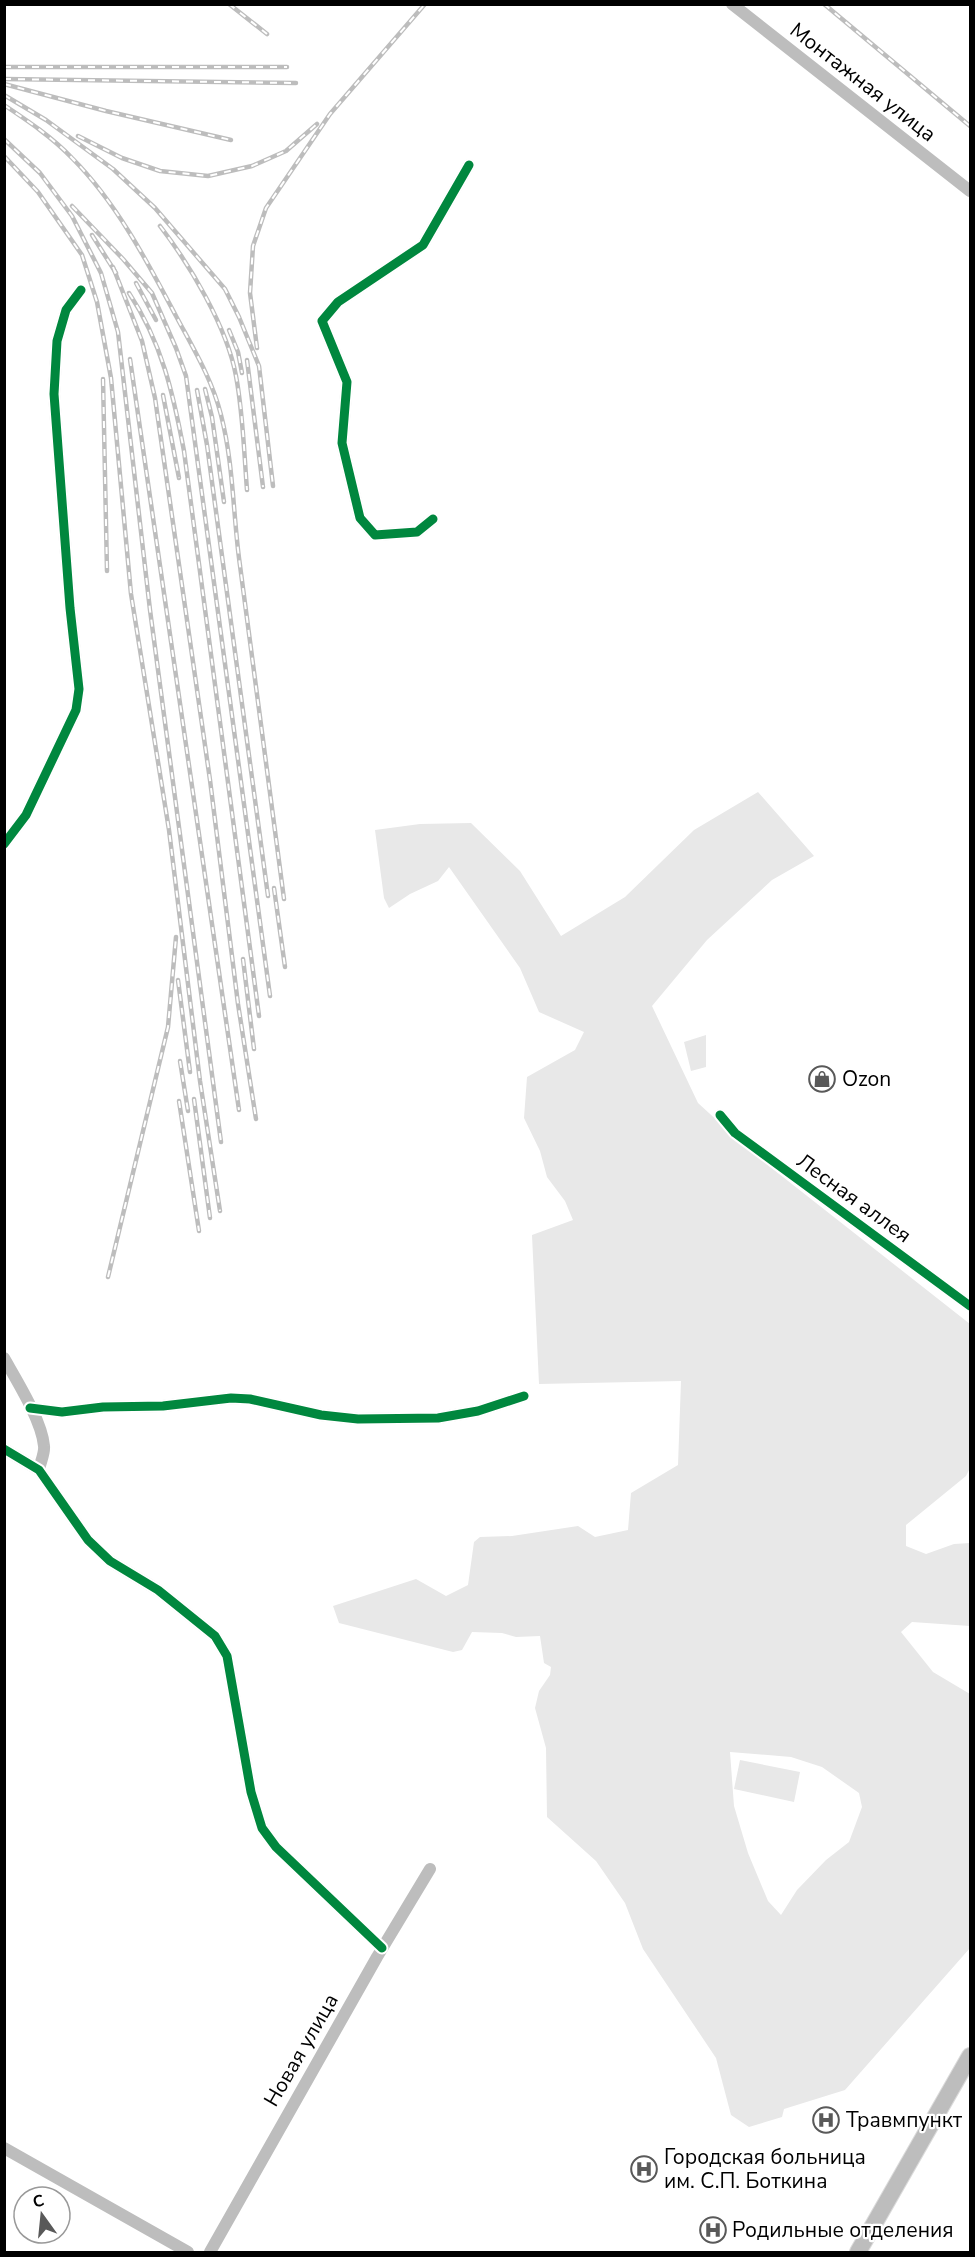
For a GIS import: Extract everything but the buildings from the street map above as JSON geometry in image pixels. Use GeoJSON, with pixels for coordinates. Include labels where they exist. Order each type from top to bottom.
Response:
{"type":"FeatureCollection","features":[{"type":"Feature","properties":{"kind":"main road"},"geometry":{"type":"LineString","coordinates":[[858,2253],[970,2056]]}},
{"type":"Feature","properties":{"kind":"street","name":"Монтажная улица"},"geometry":{"type":"LineString","coordinates":[[732,4],[970,191]]}},
{"type":"Feature","properties":{"kind":"street"},"geometry":{"type":"LineString","coordinates":[[434,519],[417,532],[375,536],[360,518],[342,443],[347,382],[322,321],[338,302],[423,245],[469,165]]}},
{"type":"Feature","properties":{"kind":"street"},"geometry":{"type":"LineString","coordinates":[[4,844],[26,815],[76,710],[79,689],[70,608],[54,394],[57,341],[66,310],[81,290]]}},
{"type":"Feature","properties":{"kind":"street","name":"Лесная аллея"},"geometry":{"type":"LineString","coordinates":[[720,1115],[735,1133],[970,1306]]}},
{"type":"Feature","properties":{"kind":"street"},"geometry":{"type":"LineString","coordinates":[[4,1358],[30,1408],[44,1447],[39,1470]]}},
{"type":"Feature","properties":{"kind":"street"},"geometry":{"type":"LineString","coordinates":[[30,1408],[62,1412],[103,1407],[163,1406],[211,1399],[250,1399],[321,1415],[358,1419],[438,1418],[468,1413],[524,1396]]}},
{"type":"Feature","properties":{"kind":"street"},"geometry":{"type":"LineString","coordinates":[[4,1449],[39,1470],[88,1540],[110,1562],[159,1590],[214,1636],[227,1656],[243,1756],[262,1828],[276,1847],[382,1948]]}},
{"type":"Feature","properties":{"kind":"street","name":"Новая улица"},"geometry":{"type":"LineString","coordinates":[[210,2253],[382,1948],[430,1869]]}},
{"type":"Feature","properties":{"kind":"street"},"geometry":{"type":"LineString","coordinates":[[4,2148],[189,2253]]}},
{"type":"Feature","properties":{"kind":"shaded area"},"geometry":{"type":"Polygon","coordinates":[[[758,792],[814,856],[772,880],[707,940],[652,1006],[698,1103],[755,1155],[970,1324],[970,1468],[966,1476],[906,1525],[906,1546],[926,1554],[954,1544],[970,1543],[970,1626],[912,1622],[901,1632],[933,1672],[970,1694],[970,1948],[845,2090],[784,2109],[782,2117],[749,2127],[731,2115],[716,2058],[643,1949],[625,1903],[596,1861],[547,1817],[546,1748],[535,1708],[539,1691],[550,1675],[551,1667],[544,1663],[540,1636],[516,1637],[502,1633],[472,1632],[462,1650],[453,1652],[339,1623],[333,1606],[416,1579],[446,1596],[468,1585],[474,1542],[480,1537],[512,1536],[578,1526],[595,1537],[628,1530],[631,1493],[678,1465],[681,1381],[539,1384],[532,1235],[573,1220],[565,1201],[547,1177],[540,1151],[524,1118],[527,1077],[575,1050],[584,1032],[539,1012],[520,968],[449,867],[438,881],[410,894],[389,908],[384,898],[375,830],[420,824],[471,823],[520,871],[561,936],[625,897],[694,830],[758,792]],[[730,1752],[734,1806],[748,1853],[768,1901],[781,1915],[797,1890],[826,1860],[849,1842],[862,1807],[859,1793],[822,1767],[791,1757],[730,1752]]]}},
{"type":"Feature","properties":{"kind":"shaded area"},"geometry":{"type":"Polygon","coordinates":[[[706,1035],[706,1067],[691,1071],[684,1042],[706,1035]]]}},
{"type":"Feature","properties":{"kind":"shaded area"},"geometry":{"type":"Polygon","coordinates":[[[740,1760],[800,1772],[794,1802],[734,1789],[740,1760]]]}},
{"type":"Feature","properties":{"kind":"railway"},"geometry":{"type":"LineString","coordinates":[[229,4],[267,34]]}},
{"type":"Feature","properties":{"kind":"railway"},"geometry":{"type":"LineString","coordinates":[[257,348],[250,293],[253,246],[266,208],[330,114],[425,4]]}},
{"type":"Feature","properties":{"kind":"railway"},"geometry":{"type":"LineString","coordinates":[[824,4],[970,126]]}},
{"type":"Feature","properties":{"kind":"railway"},"geometry":{"type":"LineString","coordinates":[[4,67],[287,67]]}},
{"type":"Feature","properties":{"kind":"railway"},"geometry":{"type":"LineString","coordinates":[[4,79],[296,83]]}},
{"type":"Feature","properties":{"kind":"railway"},"geometry":{"type":"LineString","coordinates":[[4,84],[231,140]]}},
{"type":"Feature","properties":{"kind":"railway"},"geometry":{"type":"LineString","coordinates":[[4,95],[46,120],[113,169],[155,208],[225,289],[259,366],[273,486]]}},
{"type":"Feature","properties":{"kind":"railway"},"geometry":{"type":"LineString","coordinates":[[4,105],[31,123],[72,158],[117,213],[154,274],[213,389],[228,450],[239,558],[284,899]]}},
{"type":"Feature","properties":{"kind":"railway"},"geometry":{"type":"LineString","coordinates":[[78,136],[122,158],[160,171],[208,176],[252,166],[286,151],[317,124]]}},
{"type":"Feature","properties":{"kind":"railway"},"geometry":{"type":"LineString","coordinates":[[4,139],[40,173],[72,216],[101,273],[118,332],[150,610],[221,1142]]}},
{"type":"Feature","properties":{"kind":"railway"},"geometry":{"type":"LineString","coordinates":[[4,156],[38,192],[82,255],[97,302],[111,378],[131,594],[169,830],[200,1081],[220,1211]]}},
{"type":"Feature","properties":{"kind":"railway"},"geometry":{"type":"LineString","coordinates":[[72,206],[152,293],[186,376],[270,996]]}},
{"type":"Feature","properties":{"kind":"railway"},"geometry":{"type":"LineString","coordinates":[[160,226],[195,278],[225,337],[236,376],[247,490]]}},
{"type":"Feature","properties":{"kind":"railway"},"geometry":{"type":"LineString","coordinates":[[92,235],[116,273]]}},
{"type":"Feature","properties":{"kind":"railway"},"geometry":{"type":"LineString","coordinates":[[113,267],[142,341],[155,398],[210,780],[238,1004],[256,1119]]}},
{"type":"Feature","properties":{"kind":"railway"},"geometry":{"type":"LineString","coordinates":[[136,283],[156,320]]}},
{"type":"Feature","properties":{"kind":"railway"},"geometry":{"type":"LineString","coordinates":[[129,293],[150,331],[165,369],[184,451],[259,1016]]}},
{"type":"Feature","properties":{"kind":"railway"},"geometry":{"type":"LineString","coordinates":[[229,330],[238,352],[242,373]]}},
{"type":"Feature","properties":{"kind":"railway"},"geometry":{"type":"LineString","coordinates":[[130,359],[239,1110]]}},
{"type":"Feature","properties":{"kind":"railway"},"geometry":{"type":"LineString","coordinates":[[247,360],[263,487]]}},
{"type":"Feature","properties":{"kind":"railway"},"geometry":{"type":"LineString","coordinates":[[103,379],[107,571]]}},
{"type":"Feature","properties":{"kind":"railway"},"geometry":{"type":"LineString","coordinates":[[205,389],[212,417],[224,502]]}},
{"type":"Feature","properties":{"kind":"railway"},"geometry":{"type":"LineString","coordinates":[[197,390],[207,445],[268,896]]}},
{"type":"Feature","properties":{"kind":"railway"},"geometry":{"type":"LineString","coordinates":[[163,395],[179,478]]}},
{"type":"Feature","properties":{"kind":"railway"},"geometry":{"type":"LineString","coordinates":[[274,888],[285,967]]}},
{"type":"Feature","properties":{"kind":"railway"},"geometry":{"type":"LineString","coordinates":[[108,1277],[168,1027],[176,937]]}},
{"type":"Feature","properties":{"kind":"railway"},"geometry":{"type":"LineString","coordinates":[[243,959],[254,1049]]}},
{"type":"Feature","properties":{"kind":"railway"},"geometry":{"type":"LineString","coordinates":[[178,980],[190,1072]]}},
{"type":"Feature","properties":{"kind":"railway"},"geometry":{"type":"LineString","coordinates":[[180,1061],[188,1111]]}},
{"type":"Feature","properties":{"kind":"railway"},"geometry":{"type":"LineString","coordinates":[[194,1099],[210,1218]]}},
{"type":"Feature","properties":{"kind":"railway"},"geometry":{"type":"LineString","coordinates":[[179,1101],[199,1231]]}},
{"type":"Feature","properties":{"kind":"cycle path"},"geometry":{"type":"LineString","coordinates":[[433,519],[417,532],[375,535],[360,518],[342,443],[347,382],[322,321],[338,302],[423,245],[469,165]]}},
{"type":"Feature","properties":{"kind":"cycle path"},"geometry":{"type":"LineString","coordinates":[[4,844],[26,815],[76,710],[79,689],[70,608],[54,394],[57,341],[66,310],[81,290]]}},
{"type":"Feature","properties":{"kind":"cycle path"},"geometry":{"type":"LineString","coordinates":[[720,1115],[735,1133],[970,1306]]}},
{"type":"Feature","properties":{"kind":"cycle path"},"geometry":{"type":"LineString","coordinates":[[30,1408],[62,1412],[103,1407],[163,1406],[231,1398],[250,1399],[321,1415],[358,1419],[438,1418],[478,1411],[524,1396]]}},
{"type":"Feature","properties":{"kind":"cycle path"},"geometry":{"type":"LineString","coordinates":[[4,1449],[39,1470],[88,1540],[110,1561],[158,1590],[215,1636],[227,1656],[251,1792],[262,1828],[276,1847],[382,1948]]}},
{"type":"Feature","properties":{"kind":"place","name":"Ozon"},"geometry":{"type":"Point","coordinates":[822,1079]}},
{"type":"Feature","properties":{"kind":"place","name":"Травмпункт"},"geometry":{"type":"Point","coordinates":[826,2120]}},
{"type":"Feature","properties":{"kind":"place","name":"Городская больница им. С.П. Боткина"},"geometry":{"type":"Point","coordinates":[644,2169]}},
{"type":"Feature","properties":{"kind":"place","name":"Родильные отделения"},"geometry":{"type":"Point","coordinates":[713,2230]}}]}
